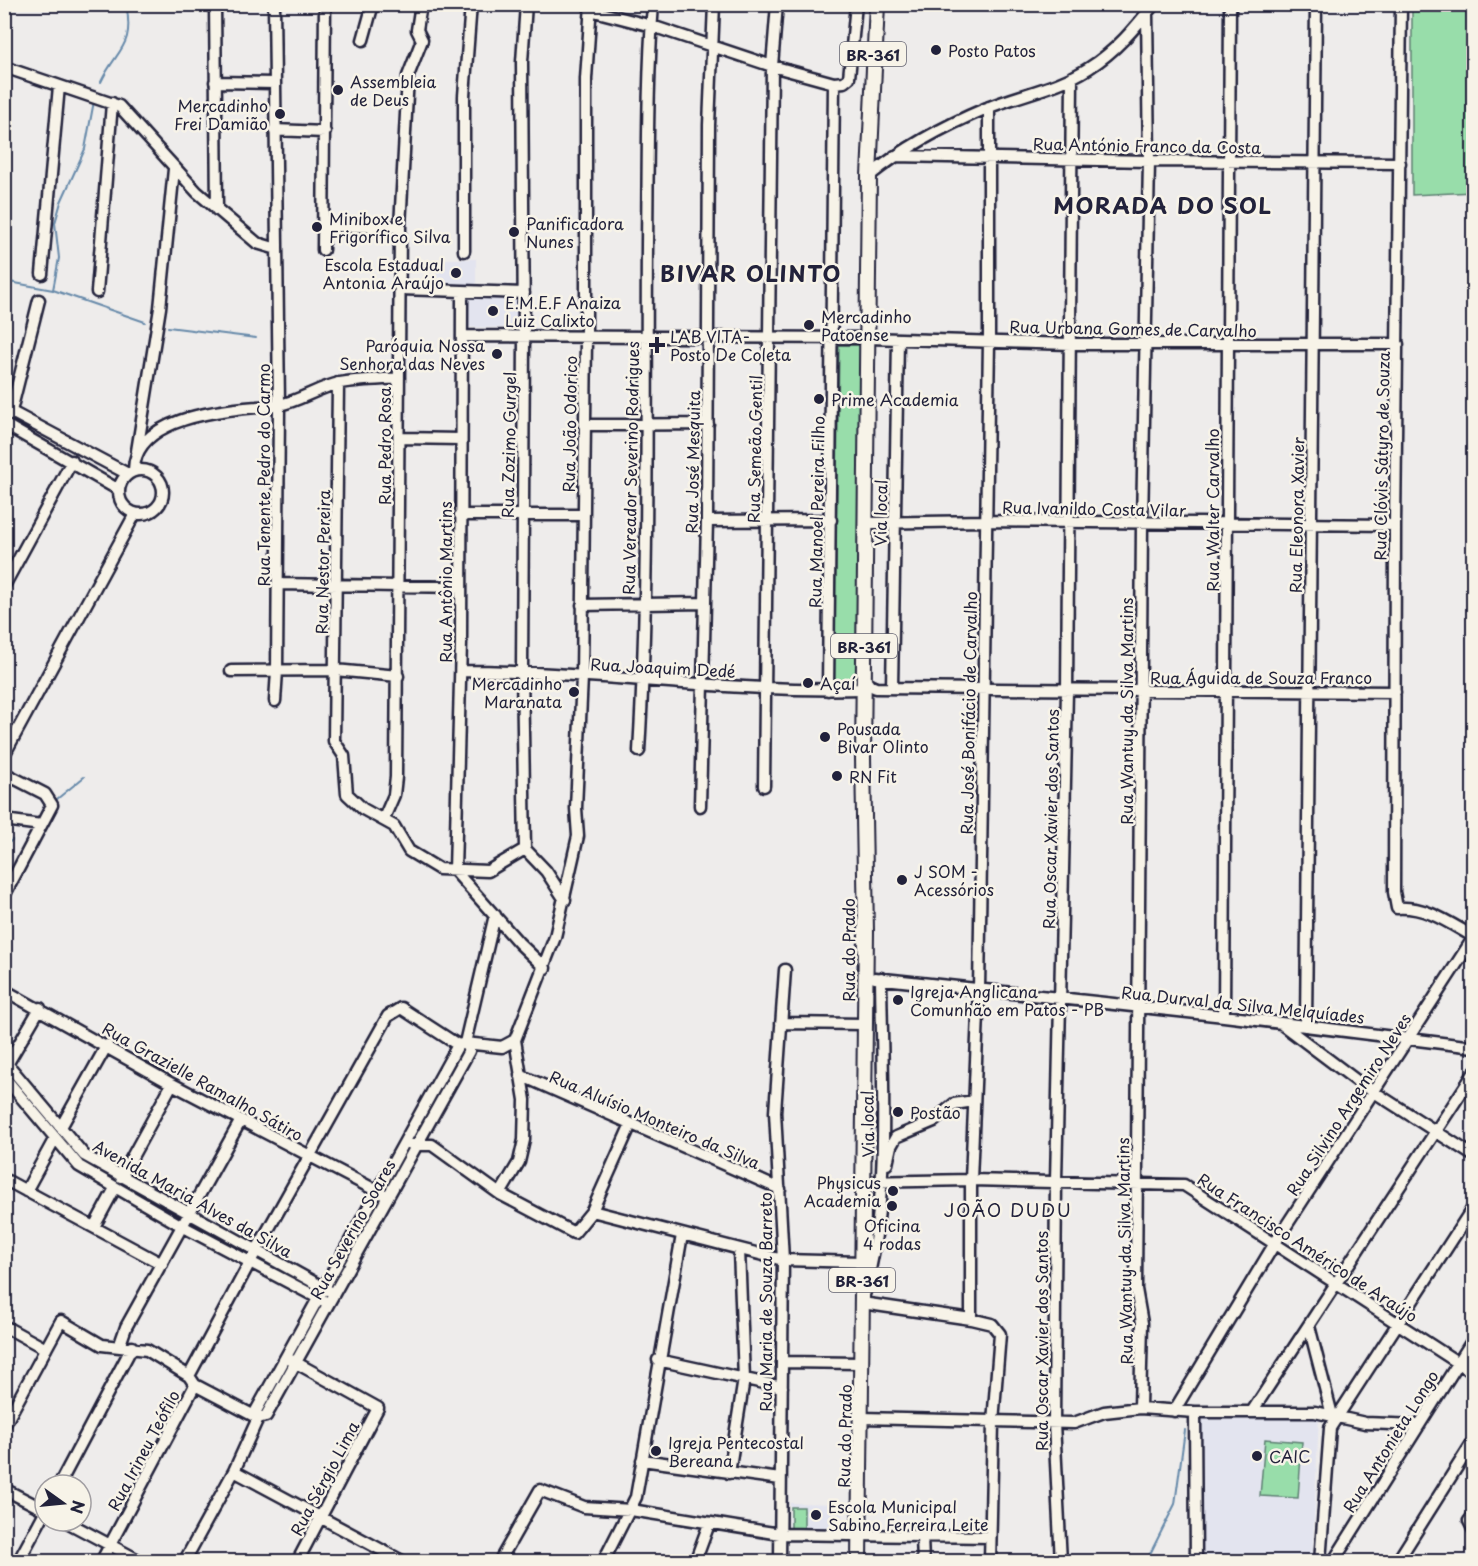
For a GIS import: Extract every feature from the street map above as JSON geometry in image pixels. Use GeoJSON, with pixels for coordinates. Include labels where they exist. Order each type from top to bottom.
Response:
{"type":"FeatureCollection","features":[{"type":"Feature","properties":{"kind":"main road","name":"BR-361"},"geometry":{"type":"LineString","coordinates":[[868,338],[869,176],[877,4]]}},
{"type":"Feature","properties":{"kind":"main road","name":"Rua do Prado"},"geometry":{"type":"LineString","coordinates":[[859,1562],[865,1024],[867,689],[865,523],[868,338]]}},
{"type":"Feature","properties":{"kind":"street"},"geometry":{"type":"LineString","coordinates":[[215,4],[217,210]]}},
{"type":"Feature","properties":{"kind":"street","name":"Rua Tenente Pedro do Carmo"},"geometry":{"type":"LineString","coordinates":[[274,4],[279,405],[277,671],[274,701]]}},
{"type":"Feature","properties":{"kind":"street"},"geometry":{"type":"LineString","coordinates":[[323,250],[325,4]]}},
{"type":"Feature","properties":{"kind":"street"},"geometry":{"type":"LineString","coordinates":[[363,40],[373,4]]}},
{"type":"Feature","properties":{"kind":"street","name":"Rua Pedro Rosa"},"geometry":{"type":"LineString","coordinates":[[384,818],[394,795],[396,777],[400,227],[407,92],[410,68],[422,40],[417,30],[421,4]]}},
{"type":"Feature","properties":{"kind":"street"},"geometry":{"type":"LineString","coordinates":[[464,251],[464,96],[471,4]]}},
{"type":"Feature","properties":{"kind":"street","name":"Rua Zozimo Gurgel"},"geometry":{"type":"LineString","coordinates":[[525,849],[522,672],[524,293],[522,62],[526,4]]}},
{"type":"Feature","properties":{"kind":"street","name":"Rua Vereador Severino Rodrigues"},"geometry":{"type":"LineString","coordinates":[[639,752],[643,681],[654,4]]}},
{"type":"Feature","properties":{"kind":"street","name":"Rua José Mesquita"},"geometry":{"type":"LineString","coordinates":[[700,806],[705,685],[714,4]]}},
{"type":"Feature","properties":{"kind":"street","name":"Rua Semeão Gentil"},"geometry":{"type":"LineString","coordinates":[[764,786],[771,339],[772,66],[777,4]]}},
{"type":"Feature","properties":{"kind":"street"},"geometry":{"type":"LineString","coordinates":[[590,7],[772,66],[834,82],[847,81],[850,75],[856,4]]}},
{"type":"Feature","properties":{"kind":"street"},"geometry":{"type":"LineString","coordinates":[[869,176],[915,142],[989,107],[1072,77],[1111,52],[1154,4]]}},
{"type":"Feature","properties":{"kind":"street","name":"Rua Walter Carvalho"},"geometry":{"type":"LineString","coordinates":[[1224,1016],[1231,161],[1230,4]]}},
{"type":"Feature","properties":{"kind":"street","name":"Rua Eleonora Xavier"},"geometry":{"type":"LineString","coordinates":[[1306,1026],[1316,4]]}},
{"type":"Feature","properties":{"kind":"street","name":"Rua Clóvis Sátyro de Souza"},"geometry":{"type":"LineString","coordinates":[[1401,4],[1395,525],[1394,892],[1397,908],[1427,911],[1473,937]]}},
{"type":"Feature","properties":{"kind":"street","name":"Rua João Odorico"},"geometry":{"type":"LineString","coordinates":[[515,1040],[545,968],[565,900],[578,836],[576,808],[582,677],[582,515],[586,337],[586,79],[590,7]]}},
{"type":"Feature","properties":{"kind":"street","name":"Rua Wantuy da Silva Martins"},"geometry":{"type":"LineString","coordinates":[[1140,1408],[1142,1323],[1136,1290],[1137,1006],[1142,524],[1149,161],[1147,14]]}},
{"type":"Feature","properties":{"kind":"street"},"geometry":{"type":"LineString","coordinates":[[4,67],[112,103],[124,110],[174,169],[217,210],[257,243],[277,249]]}},
{"type":"Feature","properties":{"kind":"street","name":"Rua Oscar Xavier dos Santos"},"geometry":{"type":"LineString","coordinates":[[1061,1562],[1054,1423],[1056,1181],[1062,999],[1067,691],[1072,77]]}},
{"type":"Feature","properties":{"kind":"street"},"geometry":{"type":"LineString","coordinates":[[215,82],[274,83]]}},
{"type":"Feature","properties":{"kind":"street","name":"Rua Manoel Pereira Filho"},"geometry":{"type":"LineString","coordinates":[[828,690],[834,82]]}},
{"type":"Feature","properties":{"kind":"street"},"geometry":{"type":"LineString","coordinates":[[42,274],[59,86]]}},
{"type":"Feature","properties":{"kind":"street"},"geometry":{"type":"LineString","coordinates":[[97,292],[112,103]]}},
{"type":"Feature","properties":{"kind":"street","name":"Rua José Bonifácio de Carvalho"},"geometry":{"type":"LineString","coordinates":[[971,1318],[971,1180],[979,990],[984,689],[989,341],[989,107]]}},
{"type":"Feature","properties":{"kind":"street"},"geometry":{"type":"LineString","coordinates":[[274,130],[325,132]]}},
{"type":"Feature","properties":{"kind":"street","name":"Rua António Franco da Costa"},"geometry":{"type":"LineString","coordinates":[[895,156],[1400,163]]}},
{"type":"Feature","properties":{"kind":"street"},"geometry":{"type":"LineString","coordinates":[[119,490],[131,472],[136,455],[160,308],[174,169]]}},
{"type":"Feature","properties":{"kind":"street"},"geometry":{"type":"LineString","coordinates":[[324,226],[400,227]]}},
{"type":"Feature","properties":{"kind":"street"},"geometry":{"type":"LineString","coordinates":[[400,289],[524,293]]}},
{"type":"Feature","properties":{"kind":"street","name":"Rua Antônio Martins"},"geometry":{"type":"LineString","coordinates":[[455,871],[461,671],[462,292]]}},
{"type":"Feature","properties":{"kind":"street"},"geometry":{"type":"LineString","coordinates":[[8,410],[131,472],[153,473],[163,488],[162,501],[154,511],[135,514],[124,508],[119,490],[72,461],[5,425],[8,410],[39,300]]}},
{"type":"Feature","properties":{"kind":"street","name":"Rua Urbana Gomes de Carvalho"},"geometry":{"type":"LineString","coordinates":[[462,336],[868,338],[1071,344],[1398,344]]}},
{"type":"Feature","properties":{"kind":"street","name":"Via local"},"geometry":{"type":"LineString","coordinates":[[892,688],[898,340]]}},
{"type":"Feature","properties":{"kind":"street"},"geometry":{"type":"LineString","coordinates":[[136,455],[151,437],[179,420],[256,406],[279,405],[338,383],[399,378]]}},
{"type":"Feature","properties":{"kind":"street","name":"Rua Nestor Pereira"},"geometry":{"type":"LineString","coordinates":[[338,383],[338,585],[334,741],[344,756],[347,794],[363,809],[384,818]]}},
{"type":"Feature","properties":{"kind":"street"},"geometry":{"type":"LineString","coordinates":[[584,425],[708,424]]}},
{"type":"Feature","properties":{"kind":"street"},"geometry":{"type":"LineString","coordinates":[[400,438],[461,439]]}},
{"type":"Feature","properties":{"kind":"street"},"geometry":{"type":"LineString","coordinates":[[4,586],[72,461]]}},
{"type":"Feature","properties":{"kind":"street"},"geometry":{"type":"LineString","coordinates":[[4,755],[135,514]]}},
{"type":"Feature","properties":{"kind":"street"},"geometry":{"type":"LineString","coordinates":[[460,515],[522,517],[582,515]]}},
{"type":"Feature","properties":{"kind":"street"},"geometry":{"type":"LineString","coordinates":[[707,521],[831,520]]}},
{"type":"Feature","properties":{"kind":"street","name":"Rua Ivanildo Costa Vilar"},"geometry":{"type":"LineString","coordinates":[[865,523],[985,521],[1395,525]]}},
{"type":"Feature","properties":{"kind":"street"},"geometry":{"type":"LineString","coordinates":[[278,584],[460,587]]}},
{"type":"Feature","properties":{"kind":"street"},"geometry":{"type":"LineString","coordinates":[[582,605],[705,603]]}},
{"type":"Feature","properties":{"kind":"street"},"geometry":{"type":"LineString","coordinates":[[231,671],[335,670],[398,676]]}},
{"type":"Feature","properties":{"kind":"street","name":"Rua Joaquim Dedé"},"geometry":{"type":"LineString","coordinates":[[461,671],[522,672],[705,685],[828,690],[867,689]]}},
{"type":"Feature","properties":{"kind":"street","name":"Rua Águida de Souza Franco"},"geometry":{"type":"LineString","coordinates":[[867,689],[1395,692]]}},
{"type":"Feature","properties":{"kind":"street"},"geometry":{"type":"LineString","coordinates":[[4,773],[45,794],[52,805],[4,896]]}},
{"type":"Feature","properties":{"kind":"street"},"geometry":{"type":"LineString","coordinates":[[384,818],[394,826],[409,850],[439,869],[489,871],[525,849],[546,872],[565,900]]}},
{"type":"Feature","properties":{"kind":"street"},"geometry":{"type":"LineString","coordinates":[[4,820],[41,825]]}},
{"type":"Feature","properties":{"kind":"street"},"geometry":{"type":"LineString","coordinates":[[455,871],[545,968]]}},
{"type":"Feature","properties":{"kind":"street"},"geometry":{"type":"LineString","coordinates":[[495,915],[464,1046],[502,1047],[515,1040],[525,1100],[524,1140],[519,1162],[500,1194]]}},
{"type":"Feature","properties":{"kind":"street","name":"Rua Silvino Argemiro Neves"},"geometry":{"type":"LineString","coordinates":[[1174,1411],[1275,1243],[1473,937]]}},
{"type":"Feature","properties":{"kind":"street","name":"Rua Maria de Souza Barreto"},"geometry":{"type":"LineString","coordinates":[[780,1562],[783,1260],[775,1112],[785,970]]}},
{"type":"Feature","properties":{"kind":"street","name":"Rua Durval da Silva Melquíades"},"geometry":{"type":"LineString","coordinates":[[865,977],[1409,1037],[1473,1047]]}},
{"type":"Feature","properties":{"kind":"street","name":"Via local"},"geometry":{"type":"LineString","coordinates":[[862,1303],[873,1260],[883,1183],[881,978]]}},
{"type":"Feature","properties":{"kind":"street","name":"Rua Grazielle Ramalho Sátiro"},"geometry":{"type":"LineString","coordinates":[[4,990],[107,1045],[172,1084],[388,1197]]}},
{"type":"Feature","properties":{"kind":"street"},"geometry":{"type":"LineString","coordinates":[[6,1064],[40,1008]]}},
{"type":"Feature","properties":{"kind":"street","name":"Rua Irineu Teófilo"},"geometry":{"type":"LineString","coordinates":[[101,1562],[250,1262],[388,1016],[401,1008],[464,1046]]}},
{"type":"Feature","properties":{"kind":"street"},"geometry":{"type":"LineString","coordinates":[[781,1023],[865,1024]]}},
{"type":"Feature","properties":{"kind":"street"},"geometry":{"type":"LineString","coordinates":[[1280,1023],[1374,1092],[1473,1156]]}},
{"type":"Feature","properties":{"kind":"street"},"geometry":{"type":"LineString","coordinates":[[61,1128],[107,1045]]}},
{"type":"Feature","properties":{"kind":"street","name":"Rua Severino Soares"},"geometry":{"type":"LineString","coordinates":[[323,1296],[333,1293],[388,1197],[417,1144],[464,1046]]}},
{"type":"Feature","properties":{"kind":"street","name":"Rua Severino Soares"},"geometry":{"type":"LineString","coordinates":[[184,1562],[234,1471],[258,1418],[256,1411],[291,1360],[377,1191],[464,1046]]}},
{"type":"Feature","properties":{"kind":"street","name":"Avenida Maria Alves da Silva"},"geometry":{"type":"LineString","coordinates":[[6,1064],[84,1155],[256,1251],[323,1296]]}},
{"type":"Feature","properties":{"kind":"street"},"geometry":{"type":"LineString","coordinates":[[1253,1410],[1473,1073]]}},
{"type":"Feature","properties":{"kind":"street","name":"Rua Aluísio Monteiro da Silva"},"geometry":{"type":"LineString","coordinates":[[520,1075],[780,1189]]}},
{"type":"Feature","properties":{"kind":"street","name":"Avenida Maria Alves da Silva"},"geometry":{"type":"LineString","coordinates":[[4,1077],[79,1166],[250,1262],[323,1296]]}},
{"type":"Feature","properties":{"kind":"street"},"geometry":{"type":"LineString","coordinates":[[121,1177],[172,1084]]}},
{"type":"Feature","properties":{"kind":"street"},"geometry":{"type":"LineString","coordinates":[[883,1183],[891,1146],[896,1137],[934,1121],[954,1104],[974,1101]]}},
{"type":"Feature","properties":{"kind":"street"},"geometry":{"type":"LineString","coordinates":[[119,1347],[126,1327],[241,1120]]}},
{"type":"Feature","properties":{"kind":"street"},"geometry":{"type":"LineString","coordinates":[[403,1145],[432,1145],[500,1194],[574,1233],[592,1211],[631,1124]]}},
{"type":"Feature","properties":{"kind":"street"},"geometry":{"type":"LineString","coordinates":[[26,1191],[55,1138]]}},
{"type":"Feature","properties":{"kind":"street"},"geometry":{"type":"LineString","coordinates":[[4,1179],[162,1264]]}},
{"type":"Feature","properties":{"kind":"street","name":"Rua Francisco Américo de Araújo"},"geometry":{"type":"LineString","coordinates":[[863,1182],[971,1180],[1184,1185],[1473,1373]]}},
{"type":"Feature","properties":{"kind":"street"},"geometry":{"type":"LineString","coordinates":[[94,1227],[115,1188]]}},
{"type":"Feature","properties":{"kind":"street"},"geometry":{"type":"LineString","coordinates":[[1320,1562],[1330,1428],[1334,1415],[1473,1206]]}},
{"type":"Feature","properties":{"kind":"street"},"geometry":{"type":"LineString","coordinates":[[592,1211],[783,1260],[862,1262]]}},
{"type":"Feature","properties":{"kind":"street"},"geometry":{"type":"LineString","coordinates":[[603,1562],[631,1510],[682,1235]]}},
{"type":"Feature","properties":{"kind":"street"},"geometry":{"type":"LineString","coordinates":[[729,1473],[744,1378],[740,1250]]}},
{"type":"Feature","properties":{"kind":"street"},"geometry":{"type":"LineString","coordinates":[[862,1303],[971,1318],[992,1324],[1000,1334],[993,1422],[990,1562]]}},
{"type":"Feature","properties":{"kind":"street"},"geometry":{"type":"LineString","coordinates":[[4,1426],[61,1321],[102,1345],[147,1350],[192,1381],[258,1418]]}},
{"type":"Feature","properties":{"kind":"street"},"geometry":{"type":"LineString","coordinates":[[4,1326],[46,1349]]}},
{"type":"Feature","properties":{"kind":"street"},"geometry":{"type":"LineString","coordinates":[[1309,1326],[1334,1415]]}},
{"type":"Feature","properties":{"kind":"street","name":"Rua Antonieta Longo"},"geometry":{"type":"LineString","coordinates":[[1334,1562],[1473,1338]]}},
{"type":"Feature","properties":{"kind":"street"},"geometry":{"type":"LineString","coordinates":[[65,1473],[132,1347]]}},
{"type":"Feature","properties":{"kind":"street","name":"Rua Sérgio Lima"},"geometry":{"type":"LineString","coordinates":[[291,1360],[378,1408],[297,1562]]}},
{"type":"Feature","properties":{"kind":"street"},"geometry":{"type":"LineString","coordinates":[[658,1360],[782,1386]]}},
{"type":"Feature","properties":{"kind":"street"},"geometry":{"type":"LineString","coordinates":[[782,1362],[861,1363]]}},
{"type":"Feature","properties":{"kind":"street"},"geometry":{"type":"LineString","coordinates":[[861,1418],[1074,1423],[1104,1412],[1140,1408],[1195,1412],[1253,1410],[1334,1415],[1365,1423],[1418,1425]]}},
{"type":"Feature","properties":{"kind":"street"},"geometry":{"type":"LineString","coordinates":[[1195,1412],[1196,1562]]}},
{"type":"Feature","properties":{"kind":"street"},"geometry":{"type":"LineString","coordinates":[[1397,1562],[1473,1440]]}},
{"type":"Feature","properties":{"kind":"street"},"geometry":{"type":"LineString","coordinates":[[642,1460],[780,1479]]}},
{"type":"Feature","properties":{"kind":"street"},"geometry":{"type":"LineString","coordinates":[[234,1471],[403,1561]]}},
{"type":"Feature","properties":{"kind":"street"},"geometry":{"type":"LineString","coordinates":[[4,1489],[33,1505]]}},
{"type":"Feature","properties":{"kind":"street"},"geometry":{"type":"LineString","coordinates":[[499,1562],[540,1490],[584,1507],[631,1510],[780,1534],[990,1537]]}},
{"type":"Feature","properties":{"kind":"street"},"geometry":{"type":"LineString","coordinates":[[695,1562],[709,1524]]}},
{"type":"Feature","properties":{"kind":"street"},"geometry":{"type":"LineString","coordinates":[[18,1562],[33,1533]]}},
{"type":"Feature","properties":{"kind":"street"},"geometry":{"type":"LineString","coordinates":[[88,1533],[142,1562]]}},
{"type":"Feature","properties":{"kind":"street"},"geometry":{"type":"LineString","coordinates":[[922,1537],[923,1562]]}},
{"type":"Feature","properties":{"kind":"shaded area","name":"Escola Estadual Antonia Araújo"},"geometry":{"type":"Polygon","coordinates":[[[436,259],[476,259],[476,288],[436,288],[436,259]]]}},
{"type":"Feature","properties":{"kind":"shaded area","name":"E.M.E.F Anaiza Luiz Calixto"},"geometry":{"type":"Polygon","coordinates":[[[468,295],[519,296],[518,328],[467,327],[468,295]]]}},
{"type":"Feature","properties":{"kind":"shaded area","name":"CAIC"},"geometry":{"type":"Polygon","coordinates":[[[1319,1417],[1312,1561],[1200,1561],[1198,1418],[1319,1417]]]}},
{"type":"Feature","properties":{"kind":"shaded area","name":"Escola Municipal Sabino Ferreira Leite"},"geometry":{"type":"Polygon","coordinates":[[[790,1503],[842,1504],[842,1531],[789,1531],[790,1503]]]}},
{"type":"Feature","properties":{"kind":"green space"},"geometry":{"type":"Polygon","coordinates":[[[1412,5],[1473,5],[1473,192],[1412,195],[1412,5]]]}},
{"type":"Feature","properties":{"kind":"green space"},"geometry":{"type":"Polygon","coordinates":[[[839,345],[863,345],[857,684],[834,683],[839,345]]]}},
{"type":"Feature","properties":{"kind":"green space"},"geometry":{"type":"Polygon","coordinates":[[[1265,1439],[1302,1442],[1298,1498],[1260,1496],[1265,1439]]]}},
{"type":"Feature","properties":{"kind":"green space"},"geometry":{"type":"Polygon","coordinates":[[[791,1507],[804,1507],[804,1529],[791,1529],[791,1507]]]}},
{"type":"Feature","properties":{"kind":"waterway"},"geometry":{"type":"LineString","coordinates":[[101,82],[126,39],[128,30],[126,4]]}},
{"type":"Feature","properties":{"kind":"waterway"},"geometry":{"type":"LineString","coordinates":[[53,290],[59,258],[55,223],[61,202],[85,149],[94,101]]}},
{"type":"Feature","properties":{"kind":"waterway"},"geometry":{"type":"LineString","coordinates":[[4,281],[53,290],[145,322]]}},
{"type":"Feature","properties":{"kind":"waterway"},"geometry":{"type":"LineString","coordinates":[[168,327],[256,338]]}},
{"type":"Feature","properties":{"kind":"waterway"},"geometry":{"type":"LineString","coordinates":[[57,799],[84,777]]}},
{"type":"Feature","properties":{"kind":"waterway"},"geometry":{"type":"LineString","coordinates":[[4,847],[12,840]]}},
{"type":"Feature","properties":{"kind":"waterway"},"geometry":{"type":"LineString","coordinates":[[1146,1562],[1175,1504],[1185,1430]]}},
{"type":"Feature","properties":{"kind":"place","name":"Posto Patos"},"geometry":{"type":"Point","coordinates":[936,50]}},
{"type":"Feature","properties":{"kind":"place","name":"Assembleia de Deus"},"geometry":{"type":"Point","coordinates":[338,90]}},
{"type":"Feature","properties":{"kind":"place","name":"Mercadinho Frei Damião"},"geometry":{"type":"Point","coordinates":[280,114]}},
{"type":"Feature","properties":{"kind":"place","name":"Minibox e Frigorífico Silva"},"geometry":{"type":"Point","coordinates":[317,227]}},
{"type":"Feature","properties":{"kind":"place","name":"Panificadora Nunes"},"geometry":{"type":"Point","coordinates":[514,232]}},
{"type":"Feature","properties":{"kind":"place","name":"Escola Estadual Antonia Araújo"},"geometry":{"type":"Point","coordinates":[456,273]}},
{"type":"Feature","properties":{"kind":"place","name":"E.M.E.F Anaiza Luiz Calixto"},"geometry":{"type":"Point","coordinates":[493,311]}},
{"type":"Feature","properties":{"kind":"place","name":"Mercadinho Patoense"},"geometry":{"type":"Point","coordinates":[809,325]}},
{"type":"Feature","properties":{"kind":"place","name":"LAB VITA- Posto De Coleta"},"geometry":{"type":"Point","coordinates":[657,345]}},
{"type":"Feature","properties":{"kind":"place","name":"Paróquia Nossa Senhora das Neves"},"geometry":{"type":"Point","coordinates":[497,354]}},
{"type":"Feature","properties":{"kind":"place","name":"Prime Academia"},"geometry":{"type":"Point","coordinates":[819,399]}},
{"type":"Feature","properties":{"kind":"place","name":"Açaí"},"geometry":{"type":"Point","coordinates":[808,683]}},
{"type":"Feature","properties":{"kind":"place","name":"Mercadinho Maranata"},"geometry":{"type":"Point","coordinates":[574,692]}},
{"type":"Feature","properties":{"kind":"place","name":"Pousada Bivar Olinto"},"geometry":{"type":"Point","coordinates":[825,737]}},
{"type":"Feature","properties":{"kind":"place","name":"RN Fit"},"geometry":{"type":"Point","coordinates":[837,776]}},
{"type":"Feature","properties":{"kind":"place","name":"J SOM - Acessórios"},"geometry":{"type":"Point","coordinates":[902,880]}},
{"type":"Feature","properties":{"kind":"place","name":"Igreja Anglicana Comunhão em Patos - PB"},"geometry":{"type":"Point","coordinates":[898,1000]}},
{"type":"Feature","properties":{"kind":"place","name":"Postão"},"geometry":{"type":"Point","coordinates":[898,1112]}},
{"type":"Feature","properties":{"kind":"place","name":"Physicus Academia"},"geometry":{"type":"Point","coordinates":[893,1191]}},
{"type":"Feature","properties":{"kind":"place","name":"Oficina 4 rodas"},"geometry":{"type":"Point","coordinates":[892,1206]}},
{"type":"Feature","properties":{"kind":"place","name":"Igreja Pentecostal Bereana"},"geometry":{"type":"Point","coordinates":[656,1451]}},
{"type":"Feature","properties":{"kind":"place","name":"CAIC"},"geometry":{"type":"Point","coordinates":[1257,1456]}},
{"type":"Feature","properties":{"kind":"place","name":"Escola Municipal Sabino Ferreira Leite"},"geometry":{"type":"Point","coordinates":[816,1515]}},
{"type":"Feature","properties":{"kind":"district","name":"MORADA DO SOL"},"geometry":{"type":"Point","coordinates":[1163,204]}},
{"type":"Feature","properties":{"kind":"district","name":"BIVAR OLINTO"},"geometry":{"type":"Point","coordinates":[751,272]}},
{"type":"Feature","properties":{"kind":"district","name":"JOÃO DUDU"},"geometry":{"type":"Point","coordinates":[1008,1209]}}]}
